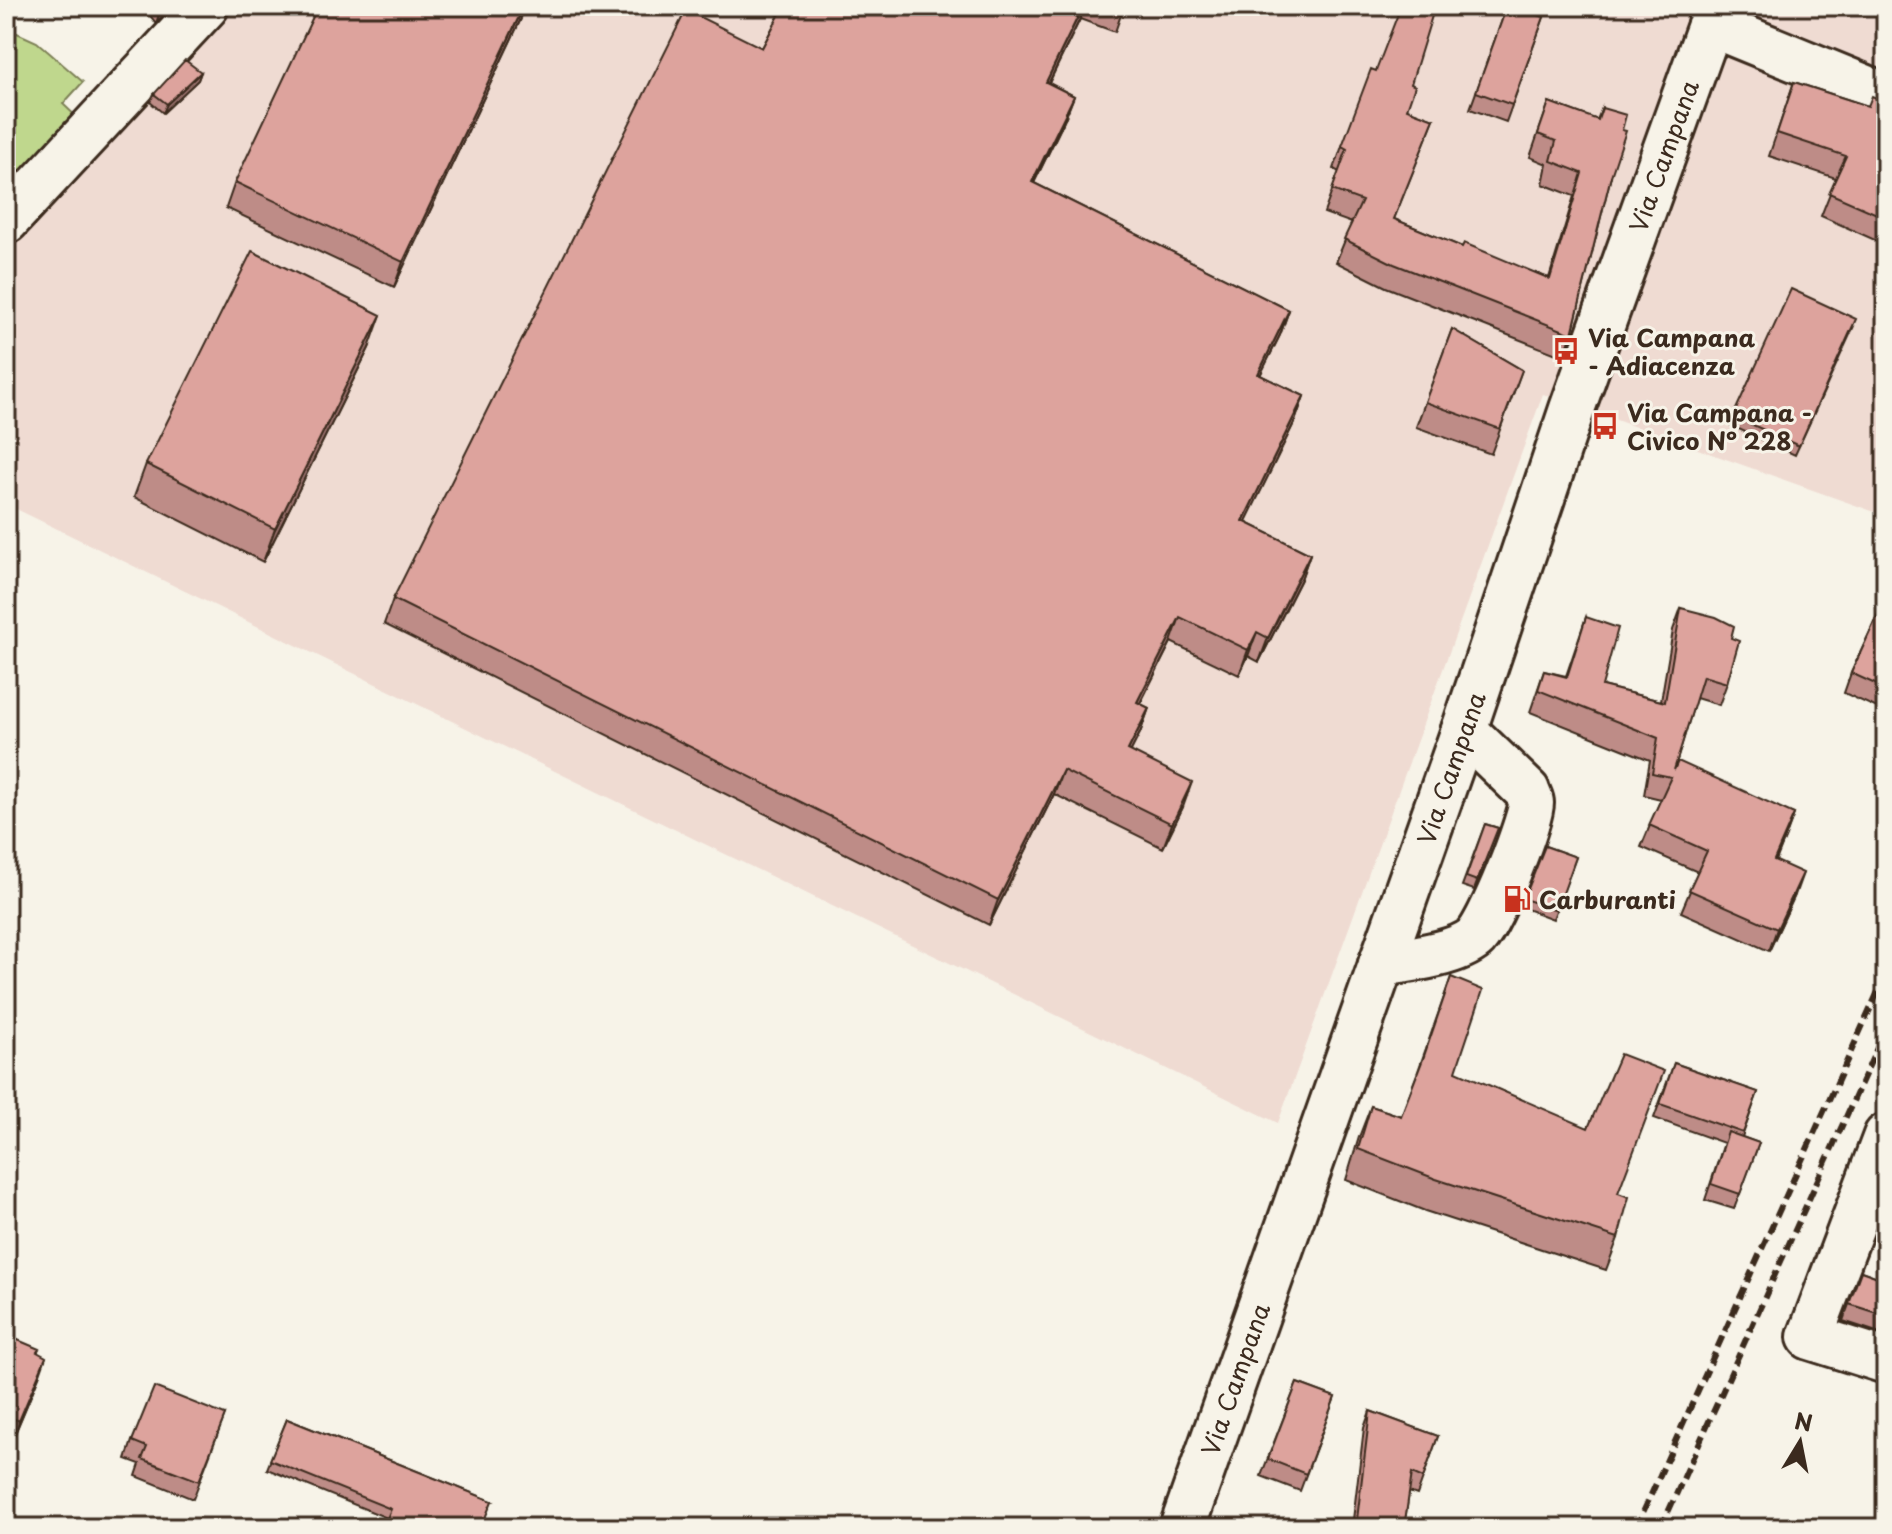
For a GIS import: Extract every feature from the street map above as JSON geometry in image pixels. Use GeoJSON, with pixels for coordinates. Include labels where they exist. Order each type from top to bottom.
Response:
{"type":"FeatureCollection","features":[{"type":"Feature","properties":{"kind":"street"},"geometry":{"type":"LineString","coordinates":[[6,221],[206,6]]}},
{"type":"Feature","properties":{"kind":"street"},"geometry":{"type":"LineString","coordinates":[[1713,15],[1886,96]]}},
{"type":"Feature","properties":{"kind":"street","name":"Via Campana"},"geometry":{"type":"LineString","coordinates":[[1182,1528],[1464,730],[1572,409],[1713,15]]}},
{"type":"Feature","properties":{"kind":"street"},"geometry":{"type":"LineString","coordinates":[[1381,964],[1441,953],[1475,938],[1490,918],[1521,839],[1531,803],[1527,791],[1464,730]]}},
{"type":"Feature","properties":{"kind":"street"},"geometry":{"type":"LineString","coordinates":[[1886,1136],[1810,1337],[1886,1361]]}},
{"type":"Feature","properties":{"kind":"shaded area"},"geometry":{"type":"Polygon","coordinates":[[[227,6],[1886,6],[1886,516],[1543,394],[1278,1123],[6,504],[6,245],[141,95],[227,6]]]}},
{"type":"Feature","properties":{"kind":"green space"},"geometry":{"type":"Polygon","coordinates":[[[6,28],[37,42],[83,82],[63,104],[82,122],[6,204],[6,28]]]}},
{"type":"Feature","properties":{"kind":"building"},"geometry":{"type":"Polygon","coordinates":[[[318,6],[524,6],[403,262],[235,182],[318,6]]]}},
{"type":"Feature","properties":{"kind":"building"},"geometry":{"type":"Polygon","coordinates":[[[784,6],[1083,6],[1046,82],[1074,96],[1032,182],[1289,310],[1258,374],[1304,396],[1243,521],[1310,554],[1268,638],[1257,632],[1248,650],[1180,617],[1137,702],[1149,708],[1128,750],[1192,782],[1172,824],[1063,770],[998,900],[393,599],[686,10],[762,48],[784,6]]]}},
{"type":"Feature","properties":{"kind":"building"},"geometry":{"type":"Polygon","coordinates":[[[1401,6],[1435,6],[1411,84],[1415,86],[1407,109],[1434,119],[1394,219],[1462,247],[1464,243],[1550,279],[1582,173],[1551,161],[1556,141],[1538,134],[1549,102],[1598,120],[1602,108],[1626,115],[1622,130],[1626,131],[1611,176],[1572,334],[1394,264],[1344,239],[1362,201],[1332,190],[1347,149],[1342,146],[1371,69],[1376,71],[1401,6]]]}},
{"type":"Feature","properties":{"kind":"building"},"geometry":{"type":"Polygon","coordinates":[[[1507,6],[1544,17],[1512,105],[1476,92],[1507,6]]]}},
{"type":"Feature","properties":{"kind":"building"},"geometry":{"type":"Polygon","coordinates":[[[185,60],[201,72],[167,104],[154,94],[185,60]]]}},
{"type":"Feature","properties":{"kind":"building"},"geometry":{"type":"Polygon","coordinates":[[[1794,82],[1868,106],[1872,96],[1886,102],[1886,218],[1829,193],[1846,156],[1777,133],[1794,82]]]}},
{"type":"Feature","properties":{"kind":"building"},"geometry":{"type":"Polygon","coordinates":[[[252,251],[381,315],[275,529],[146,464],[252,251]]]}},
{"type":"Feature","properties":{"kind":"building"},"geometry":{"type":"Polygon","coordinates":[[[1791,289],[1856,319],[1799,446],[1733,416],[1791,289]]]}},
{"type":"Feature","properties":{"kind":"building"},"geometry":{"type":"Polygon","coordinates":[[[1452,329],[1522,370],[1500,429],[1425,402],[1452,329]]]}},
{"type":"Feature","properties":{"kind":"building"},"geometry":{"type":"Polygon","coordinates":[[[1886,597],[1886,689],[1851,673],[1886,597]]]}},
{"type":"Feature","properties":{"kind":"building"},"geometry":{"type":"Polygon","coordinates":[[[1681,608],[1716,617],[1734,626],[1731,638],[1739,641],[1727,683],[1703,676],[1674,770],[1678,761],[1794,814],[1774,860],[1803,873],[1777,929],[1689,890],[1707,851],[1649,825],[1671,777],[1652,773],[1658,738],[1538,690],[1544,671],[1567,677],[1586,617],[1618,628],[1602,686],[1665,702],[1681,608]]]}},
{"type":"Feature","properties":{"kind":"building"},"geometry":{"type":"Polygon","coordinates":[[[1485,824],[1498,828],[1477,881],[1466,877],[1485,824]]]}},
{"type":"Feature","properties":{"kind":"building"},"geometry":{"type":"Polygon","coordinates":[[[1545,846],[1576,857],[1557,910],[1524,899],[1545,846]]]}},
{"type":"Feature","properties":{"kind":"building"},"geometry":{"type":"Polygon","coordinates":[[[1451,977],[1483,990],[1456,1071],[1588,1128],[1620,1054],[1664,1071],[1618,1193],[1629,1197],[1618,1238],[1436,1179],[1358,1149],[1371,1106],[1401,1116],[1451,977]]]}},
{"type":"Feature","properties":{"kind":"building"},"geometry":{"type":"Polygon","coordinates":[[[1674,1063],[1758,1092],[1743,1133],[1660,1104],[1674,1063]]]}},
{"type":"Feature","properties":{"kind":"building"},"geometry":{"type":"Polygon","coordinates":[[[1728,1132],[1759,1143],[1740,1194],[1711,1184],[1728,1132]]]}},
{"type":"Feature","properties":{"kind":"building"},"geometry":{"type":"Polygon","coordinates":[[[1861,1271],[1886,1280],[1886,1316],[1849,1304],[1861,1271]]]}},
{"type":"Feature","properties":{"kind":"building"},"geometry":{"type":"Polygon","coordinates":[[[6,1335],[39,1349],[37,1352],[46,1357],[19,1421],[6,1415],[6,1335]]]}},
{"type":"Feature","properties":{"kind":"building"},"geometry":{"type":"Polygon","coordinates":[[[1297,1383],[1335,1397],[1306,1474],[1268,1459],[1297,1383]]]}},
{"type":"Feature","properties":{"kind":"building"},"geometry":{"type":"Polygon","coordinates":[[[154,1387],[225,1415],[199,1481],[142,1459],[147,1447],[132,1441],[154,1387]]]}},
{"type":"Feature","properties":{"kind":"building"},"geometry":{"type":"Polygon","coordinates":[[[1370,1411],[1438,1436],[1423,1478],[1412,1473],[1404,1528],[1356,1528],[1370,1411]]]}},
{"type":"Feature","properties":{"kind":"building"},"geometry":{"type":"Polygon","coordinates":[[[287,1419],[492,1501],[481,1528],[383,1528],[391,1509],[270,1460],[287,1419]]]}},
{"type":"Feature","properties":{"kind":"railway"},"geometry":{"type":"LineString","coordinates":[[1636,1528],[1886,974]]}},
{"type":"Feature","properties":{"kind":"railway"},"geometry":{"type":"LineString","coordinates":[[1661,1528],[1886,1028]]}},
{"type":"Feature","properties":{"kind":"place","name":"Via Campana - Adiacenza"},"geometry":{"type":"Point","coordinates":[1566,351]}},
{"type":"Feature","properties":{"kind":"place","name":"Via Campana - Civico N° 228"},"geometry":{"type":"Point","coordinates":[1605,426]}},
{"type":"Feature","properties":{"kind":"place","name":"Carburanti"},"geometry":{"type":"Point","coordinates":[1517,899]}}]}
